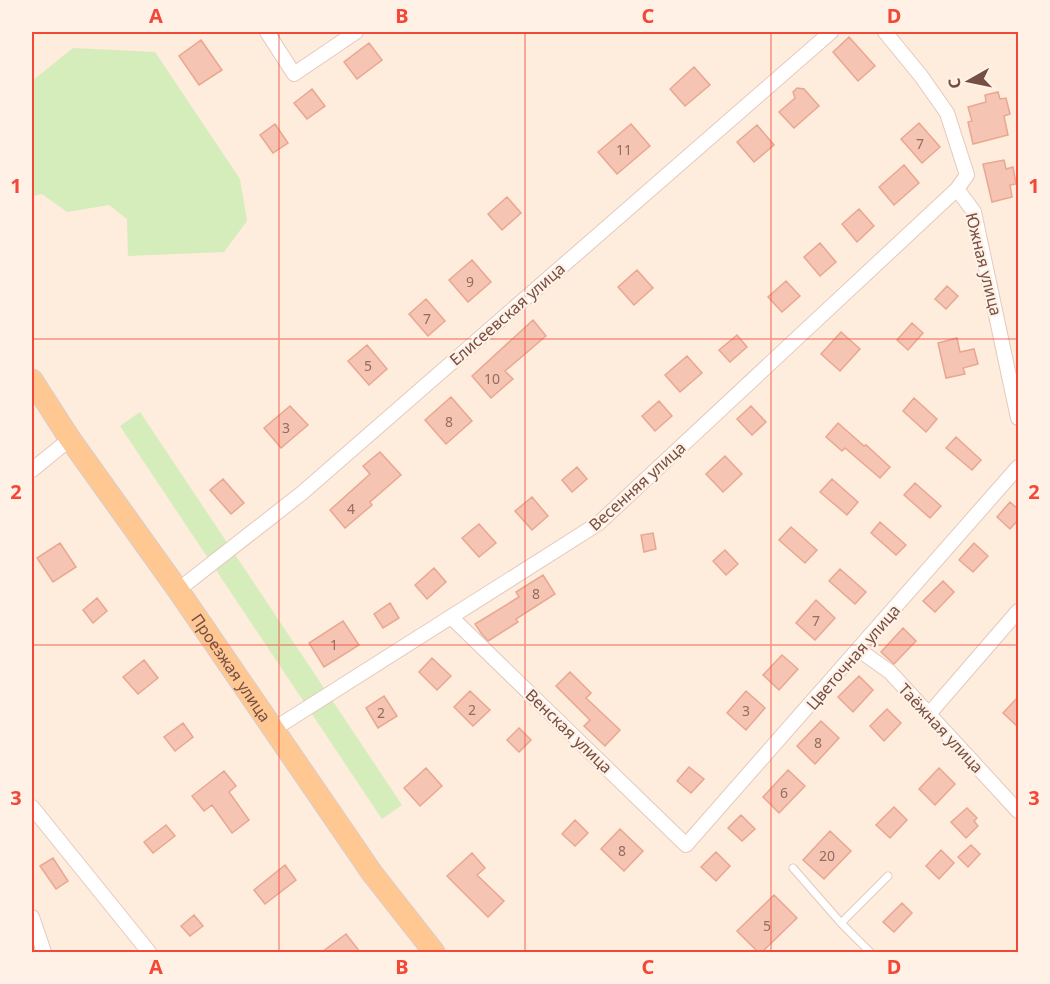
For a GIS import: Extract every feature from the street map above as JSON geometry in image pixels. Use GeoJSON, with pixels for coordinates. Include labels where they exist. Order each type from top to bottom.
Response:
{"type":"FeatureCollection","features":[{"type":"Feature","properties":{"kind":"main road","name":"Проезжая улица"},"geometry":{"type":"LineString","coordinates":[[32,380],[70,439],[178,590],[372,873],[434,952]]}},
{"type":"Feature","properties":{"kind":"street"},"geometry":{"type":"LineString","coordinates":[[267,32],[294,74],[356,32]]}},
{"type":"Feature","properties":{"kind":"street","name":"Елисеевская улица"},"geometry":{"type":"LineString","coordinates":[[178,590],[302,493],[831,32]]}},
{"type":"Feature","properties":{"kind":"street"},"geometry":{"type":"LineString","coordinates":[[885,32],[921,76],[947,113],[967,175],[957,189]]}},
{"type":"Feature","properties":{"kind":"street","name":"Южная улица"},"geometry":{"type":"LineString","coordinates":[[957,189],[974,212],[1018,418]]}},
{"type":"Feature","properties":{"kind":"street","name":"Весенняя улица"},"geometry":{"type":"LineString","coordinates":[[274,729],[599,523],[957,189]]}},
{"type":"Feature","properties":{"kind":"street"},"geometry":{"type":"LineString","coordinates":[[32,470],[70,439]]}},
{"type":"Feature","properties":{"kind":"street","name":"Цветочная улица"},"geometry":{"type":"LineString","coordinates":[[686,845],[1018,467]]}},
{"type":"Feature","properties":{"kind":"street"},"geometry":{"type":"LineString","coordinates":[[929,714],[1018,611]]}},
{"type":"Feature","properties":{"kind":"street","name":"Венская улица"},"geometry":{"type":"LineString","coordinates":[[451,617],[686,845]]}},
{"type":"Feature","properties":{"kind":"street","name":"Таёжная улица"},"geometry":{"type":"LineString","coordinates":[[859,650],[890,672],[1018,811]]}},
{"type":"Feature","properties":{"kind":"street"},"geometry":{"type":"LineString","coordinates":[[32,807],[149,952]]}},
{"type":"Feature","properties":{"kind":"street"},"geometry":{"type":"LineString","coordinates":[[32,917],[44,952]]}},
{"type":"Feature","properties":{"kind":"lane"},"geometry":{"type":"LineString","coordinates":[[793,868],[870,952]]}},
{"type":"Feature","properties":{"kind":"lane"},"geometry":{"type":"LineString","coordinates":[[841,923],[888,876]]}},
{"type":"Feature","properties":{"kind":"green space"},"geometry":{"type":"Polygon","coordinates":[[[73,48],[155,52],[240,179],[247,221],[224,252],[128,256],[127,219],[109,205],[67,212],[42,194],[32,196],[32,81],[73,48]]]}},
{"type":"Feature","properties":{"kind":"green space"},"geometry":{"type":"Polygon","coordinates":[[[140,412],[402,805],[382,819],[120,426],[140,412]]]}},
{"type":"Feature","properties":{"kind":"building"},"geometry":{"type":"Polygon","coordinates":[[[849,37],[875,66],[858,81],[833,52],[849,37]]]}},
{"type":"Feature","properties":{"kind":"building"},"geometry":{"type":"Polygon","coordinates":[[[201,40],[222,70],[199,85],[179,56],[201,40]]]}},
{"type":"Feature","properties":{"kind":"building"},"geometry":{"type":"Polygon","coordinates":[[[369,43],[382,60],[357,79],[344,62],[369,43]]]}},
{"type":"Feature","properties":{"kind":"building"},"geometry":{"type":"Polygon","coordinates":[[[694,67],[710,85],[685,106],[670,89],[694,67]]]}},
{"type":"Feature","properties":{"kind":"building"},"geometry":{"type":"Polygon","coordinates":[[[797,88],[804,89],[819,106],[794,128],[779,112],[795,98],[793,92],[797,88]]]}},
{"type":"Feature","properties":{"kind":"building"},"geometry":{"type":"Polygon","coordinates":[[[312,89],[325,106],[307,119],[294,103],[312,89]]]}},
{"type":"Feature","properties":{"kind":"building"},"geometry":{"type":"Polygon","coordinates":[[[998,92],[1000,99],[1006,98],[1010,114],[1004,116],[1008,135],[973,144],[968,122],[972,121],[968,107],[986,102],[985,95],[998,92]]]}},
{"type":"Feature","properties":{"kind":"building"},"geometry":{"type":"Polygon","coordinates":[[[919,123],[940,147],[922,163],[901,139],[919,123]]]}},
{"type":"Feature","properties":{"kind":"building"},"geometry":{"type":"Polygon","coordinates":[[[275,124],[288,143],[273,153],[260,135],[275,124]]]}},
{"type":"Feature","properties":{"kind":"building"},"geometry":{"type":"Polygon","coordinates":[[[631,124],[650,146],[617,174],[598,152],[631,124]]]}},
{"type":"Feature","properties":{"kind":"building"},"geometry":{"type":"Polygon","coordinates":[[[757,125],[774,145],[754,162],[737,142],[757,125]]]}},
{"type":"Feature","properties":{"kind":"building"},"geometry":{"type":"Polygon","coordinates":[[[1004,160],[1006,169],[1013,167],[1016,184],[1010,185],[1012,197],[992,202],[983,164],[1004,160]]]}},
{"type":"Feature","properties":{"kind":"building"},"geometry":{"type":"Polygon","coordinates":[[[904,165],[919,183],[894,205],[879,187],[904,165]]]}},
{"type":"Feature","properties":{"kind":"building"},"geometry":{"type":"Polygon","coordinates":[[[507,197],[521,213],[502,230],[488,214],[507,197]]]}},
{"type":"Feature","properties":{"kind":"building"},"geometry":{"type":"Polygon","coordinates":[[[859,209],[874,226],[857,242],[842,224],[859,209]]]}},
{"type":"Feature","properties":{"kind":"building"},"geometry":{"type":"Polygon","coordinates":[[[820,243],[836,262],[820,276],[804,257],[820,243]]]}},
{"type":"Feature","properties":{"kind":"building"},"geometry":{"type":"Polygon","coordinates":[[[472,260],[491,282],[468,302],[449,280],[472,260]]]}},
{"type":"Feature","properties":{"kind":"building"},"geometry":{"type":"Polygon","coordinates":[[[637,270],[653,288],[634,305],[618,287],[637,270]]]}},
{"type":"Feature","properties":{"kind":"building"},"geometry":{"type":"Polygon","coordinates":[[[786,281],[800,296],[782,312],[768,297],[786,281]]]}},
{"type":"Feature","properties":{"kind":"building"},"geometry":{"type":"Polygon","coordinates":[[[947,286],[958,296],[946,309],[935,299],[947,286]]]}},
{"type":"Feature","properties":{"kind":"building"},"geometry":{"type":"Polygon","coordinates":[[[426,299],[445,321],[428,336],[409,314],[426,299]]]}},
{"type":"Feature","properties":{"kind":"building"},"geometry":{"type":"Polygon","coordinates":[[[533,320],[546,336],[505,371],[513,379],[491,398],[472,376],[533,320]]]}},
{"type":"Feature","properties":{"kind":"building"},"geometry":{"type":"Polygon","coordinates":[[[912,323],[923,333],[908,350],[897,340],[912,323]]]}},
{"type":"Feature","properties":{"kind":"building"},"geometry":{"type":"Polygon","coordinates":[[[841,332],[860,349],[840,371],[821,354],[841,332]]]}},
{"type":"Feature","properties":{"kind":"building"},"geometry":{"type":"Polygon","coordinates":[[[737,335],[747,347],[730,362],[719,350],[737,335]]]}},
{"type":"Feature","properties":{"kind":"building"},"geometry":{"type":"Polygon","coordinates":[[[957,338],[960,352],[974,349],[978,364],[963,368],[965,374],[946,378],[938,343],[957,338]]]}},
{"type":"Feature","properties":{"kind":"building"},"geometry":{"type":"Polygon","coordinates":[[[367,345],[387,369],[369,385],[348,361],[367,345]]]}},
{"type":"Feature","properties":{"kind":"building"},"geometry":{"type":"Polygon","coordinates":[[[687,356],[702,373],[680,392],[665,375],[687,356]]]}},
{"type":"Feature","properties":{"kind":"building"},"geometry":{"type":"Polygon","coordinates":[[[451,397],[472,421],[446,444],[425,420],[451,397]]]}},
{"type":"Feature","properties":{"kind":"building"},"geometry":{"type":"Polygon","coordinates":[[[914,398],[937,419],[926,432],[903,411],[914,398]]]}},
{"type":"Feature","properties":{"kind":"building"},"geometry":{"type":"Polygon","coordinates":[[[659,401],[672,416],[655,431],[642,416],[659,401]]]}},
{"type":"Feature","properties":{"kind":"building"},"geometry":{"type":"Polygon","coordinates":[[[290,406],[308,425],[281,448],[264,428],[290,406]]]}},
{"type":"Feature","properties":{"kind":"building"},"geometry":{"type":"Polygon","coordinates":[[[751,406],[766,422],[752,435],[737,419],[751,406]]]}},
{"type":"Feature","properties":{"kind":"building"},"geometry":{"type":"Polygon","coordinates":[[[838,423],[890,467],[880,478],[845,448],[842,451],[826,437],[838,423]]]}},
{"type":"Feature","properties":{"kind":"building"},"geometry":{"type":"Polygon","coordinates":[[[956,437],[981,460],[972,470],[946,448],[956,437]]]}},
{"type":"Feature","properties":{"kind":"building"},"geometry":{"type":"Polygon","coordinates":[[[380,452],[401,475],[370,502],[372,505],[345,528],[330,510],[370,474],[363,466],[380,452]]]}},
{"type":"Feature","properties":{"kind":"building"},"geometry":{"type":"Polygon","coordinates":[[[725,456],[742,474],[723,492],[706,474],[725,456]]]}},
{"type":"Feature","properties":{"kind":"building"},"geometry":{"type":"Polygon","coordinates":[[[577,467],[587,479],[572,492],[562,480],[577,467]]]}},
{"type":"Feature","properties":{"kind":"building"},"geometry":{"type":"Polygon","coordinates":[[[223,479],[244,503],[231,514],[210,490],[223,479]]]}},
{"type":"Feature","properties":{"kind":"building"},"geometry":{"type":"Polygon","coordinates":[[[832,479],[858,502],[847,515],[820,492],[832,479]]]}},
{"type":"Feature","properties":{"kind":"building"},"geometry":{"type":"Polygon","coordinates":[[[915,483],[941,506],[930,518],[904,495],[915,483]]]}},
{"type":"Feature","properties":{"kind":"building"},"geometry":{"type":"Polygon","coordinates":[[[532,497],[548,516],[532,530],[515,511],[532,497]]]}},
{"type":"Feature","properties":{"kind":"building"},"geometry":{"type":"Polygon","coordinates":[[[1010,502],[1018,509],[1018,520],[1010,529],[997,517],[1010,502]]]}},
{"type":"Feature","properties":{"kind":"building"},"geometry":{"type":"Polygon","coordinates":[[[880,522],[906,545],[896,555],[871,533],[880,522]]]}},
{"type":"Feature","properties":{"kind":"building"},"geometry":{"type":"Polygon","coordinates":[[[479,524],[496,543],[479,557],[462,538],[479,524]]]}},
{"type":"Feature","properties":{"kind":"building"},"geometry":{"type":"Polygon","coordinates":[[[791,527],[817,550],[805,563],[779,540],[791,527]]]}},
{"type":"Feature","properties":{"kind":"building"},"geometry":{"type":"Polygon","coordinates":[[[653,533],[656,549],[644,552],[641,535],[653,533]]]}},
{"type":"Feature","properties":{"kind":"building"},"geometry":{"type":"Polygon","coordinates":[[[60,543],[76,567],[53,582],[37,558],[60,543]]]}},
{"type":"Feature","properties":{"kind":"building"},"geometry":{"type":"Polygon","coordinates":[[[974,543],[988,556],[973,572],[959,560],[974,543]]]}},
{"type":"Feature","properties":{"kind":"building"},"geometry":{"type":"Polygon","coordinates":[[[725,550],[738,564],[726,575],[713,561],[725,550]]]}},
{"type":"Feature","properties":{"kind":"building"},"geometry":{"type":"Polygon","coordinates":[[[434,568],[446,582],[427,599],[415,585],[434,568]]]}},
{"type":"Feature","properties":{"kind":"building"},"geometry":{"type":"Polygon","coordinates":[[[840,569],[866,592],[855,604],[829,581],[840,569]]]}},
{"type":"Feature","properties":{"kind":"building"},"geometry":{"type":"Polygon","coordinates":[[[543,575],[555,594],[516,619],[518,622],[488,641],[475,624],[519,597],[516,592],[543,575]]]}},
{"type":"Feature","properties":{"kind":"building"},"geometry":{"type":"Polygon","coordinates":[[[943,581],[954,592],[935,612],[923,601],[943,581]]]}},
{"type":"Feature","properties":{"kind":"building"},"geometry":{"type":"Polygon","coordinates":[[[97,598],[107,611],[93,623],[83,610],[97,598]]]}},
{"type":"Feature","properties":{"kind":"building"},"geometry":{"type":"Polygon","coordinates":[[[816,600],[835,618],[815,640],[796,623],[816,600]]]}},
{"type":"Feature","properties":{"kind":"building"},"geometry":{"type":"Polygon","coordinates":[[[390,603],[399,618],[383,628],[374,614],[390,603]]]}},
{"type":"Feature","properties":{"kind":"building"},"geometry":{"type":"Polygon","coordinates":[[[343,621],[359,645],[324,667],[309,643],[343,621]]]}},
{"type":"Feature","properties":{"kind":"building"},"geometry":{"type":"Polygon","coordinates":[[[903,628],[916,641],[894,664],[881,652],[903,628]]]}},
{"type":"Feature","properties":{"kind":"building"},"geometry":{"type":"Polygon","coordinates":[[[782,655],[798,669],[779,690],[763,675],[782,655]]]}},
{"type":"Feature","properties":{"kind":"building"},"geometry":{"type":"Polygon","coordinates":[[[432,658],[451,676],[437,690],[419,672],[432,658]]]}},
{"type":"Feature","properties":{"kind":"building"},"geometry":{"type":"Polygon","coordinates":[[[144,660],[158,678],[138,694],[123,677],[144,660]]]}},
{"type":"Feature","properties":{"kind":"building"},"geometry":{"type":"Polygon","coordinates":[[[570,672],[591,693],[586,698],[620,730],[605,746],[584,726],[590,720],[556,686],[570,672]]]}},
{"type":"Feature","properties":{"kind":"building"},"geometry":{"type":"Polygon","coordinates":[[[859,676],[873,690],[853,712],[838,697],[859,676]]]}},
{"type":"Feature","properties":{"kind":"building"},"geometry":{"type":"Polygon","coordinates":[[[470,691],[490,710],[473,726],[454,707],[470,691]]]}},
{"type":"Feature","properties":{"kind":"building"},"geometry":{"type":"Polygon","coordinates":[[[746,691],[765,708],[746,730],[727,713],[746,691]]]}},
{"type":"Feature","properties":{"kind":"building"},"geometry":{"type":"Polygon","coordinates":[[[384,696],[397,716],[378,728],[366,708],[384,696]]]}},
{"type":"Feature","properties":{"kind":"building"},"geometry":{"type":"Polygon","coordinates":[[[1018,697],[1018,727],[1003,713],[1018,697]]]}},
{"type":"Feature","properties":{"kind":"building"},"geometry":{"type":"Polygon","coordinates":[[[887,709],[901,723],[884,741],[870,726],[887,709]]]}},
{"type":"Feature","properties":{"kind":"building"},"geometry":{"type":"Polygon","coordinates":[[[821,721],[839,738],[815,764],[797,746],[821,721]]]}},
{"type":"Feature","properties":{"kind":"building"},"geometry":{"type":"Polygon","coordinates":[[[183,723],[193,737],[175,751],[164,737],[183,723]]]}},
{"type":"Feature","properties":{"kind":"building"},"geometry":{"type":"Polygon","coordinates":[[[519,728],[531,740],[519,752],[507,740],[519,728]]]}},
{"type":"Feature","properties":{"kind":"building"},"geometry":{"type":"Polygon","coordinates":[[[689,767],[704,779],[691,793],[677,781],[689,767]]]}},
{"type":"Feature","properties":{"kind":"building"},"geometry":{"type":"Polygon","coordinates":[[[426,768],[442,786],[420,806],[404,788],[426,768]]]}},
{"type":"Feature","properties":{"kind":"building"},"geometry":{"type":"Polygon","coordinates":[[[939,768],[955,784],[935,805],[919,789],[939,768]]]}},
{"type":"Feature","properties":{"kind":"building"},"geometry":{"type":"Polygon","coordinates":[[[788,770],[805,786],[779,813],[763,797],[788,770]]]}},
{"type":"Feature","properties":{"kind":"building"},"geometry":{"type":"Polygon","coordinates":[[[224,771],[236,786],[229,792],[249,820],[232,833],[212,805],[204,811],[192,796],[224,771]]]}},
{"type":"Feature","properties":{"kind":"building"},"geometry":{"type":"Polygon","coordinates":[[[894,807],[907,820],[890,838],[876,825],[894,807]]]}},
{"type":"Feature","properties":{"kind":"building"},"geometry":{"type":"Polygon","coordinates":[[[967,808],[977,818],[974,821],[978,826],[966,838],[951,822],[967,808]]]}},
{"type":"Feature","properties":{"kind":"building"},"geometry":{"type":"Polygon","coordinates":[[[741,815],[755,829],[742,841],[728,828],[741,815]]]}},
{"type":"Feature","properties":{"kind":"building"},"geometry":{"type":"Polygon","coordinates":[[[575,820],[588,833],[575,846],[562,834],[575,820]]]}},
{"type":"Feature","properties":{"kind":"building"},"geometry":{"type":"Polygon","coordinates":[[[166,825],[175,836],[153,853],[144,842],[166,825]]]}},
{"type":"Feature","properties":{"kind":"building"},"geometry":{"type":"Polygon","coordinates":[[[620,829],[643,851],[624,871],[601,849],[620,829]]]}},
{"type":"Feature","properties":{"kind":"building"},"geometry":{"type":"Polygon","coordinates":[[[830,831],[851,851],[824,879],[803,860],[830,831]]]}},
{"type":"Feature","properties":{"kind":"building"},"geometry":{"type":"Polygon","coordinates":[[[971,845],[980,854],[968,867],[958,857],[971,845]]]}},
{"type":"Feature","properties":{"kind":"building"},"geometry":{"type":"Polygon","coordinates":[[[941,850],[954,863],[939,879],[926,866],[941,850]]]}},
{"type":"Feature","properties":{"kind":"building"},"geometry":{"type":"Polygon","coordinates":[[[716,852],[730,866],[716,881],[701,867],[716,852]]]}},
{"type":"Feature","properties":{"kind":"building"},"geometry":{"type":"Polygon","coordinates":[[[472,853],[485,868],[477,875],[504,901],[488,917],[447,876],[472,853]]]}},
{"type":"Feature","properties":{"kind":"building"},"geometry":{"type":"Polygon","coordinates":[[[53,858],[68,881],[56,889],[40,866],[53,858]]]}},
{"type":"Feature","properties":{"kind":"building"},"geometry":{"type":"Polygon","coordinates":[[[285,865],[296,880],[265,904],[254,890],[285,865]]]}},
{"type":"Feature","properties":{"kind":"building"},"geometry":{"type":"Polygon","coordinates":[[[774,895],[797,918],[762,952],[758,952],[737,931],[774,895]]]}},
{"type":"Feature","properties":{"kind":"building"},"geometry":{"type":"Polygon","coordinates":[[[902,903],[912,913],[894,932],[883,922],[902,903]]]}},
{"type":"Feature","properties":{"kind":"building"},"geometry":{"type":"Polygon","coordinates":[[[194,915],[203,926],[190,936],[181,926],[194,915]]]}},
{"type":"Feature","properties":{"kind":"building"},"geometry":{"type":"Polygon","coordinates":[[[346,934],[360,952],[322,952],[346,934]]]}}]}
